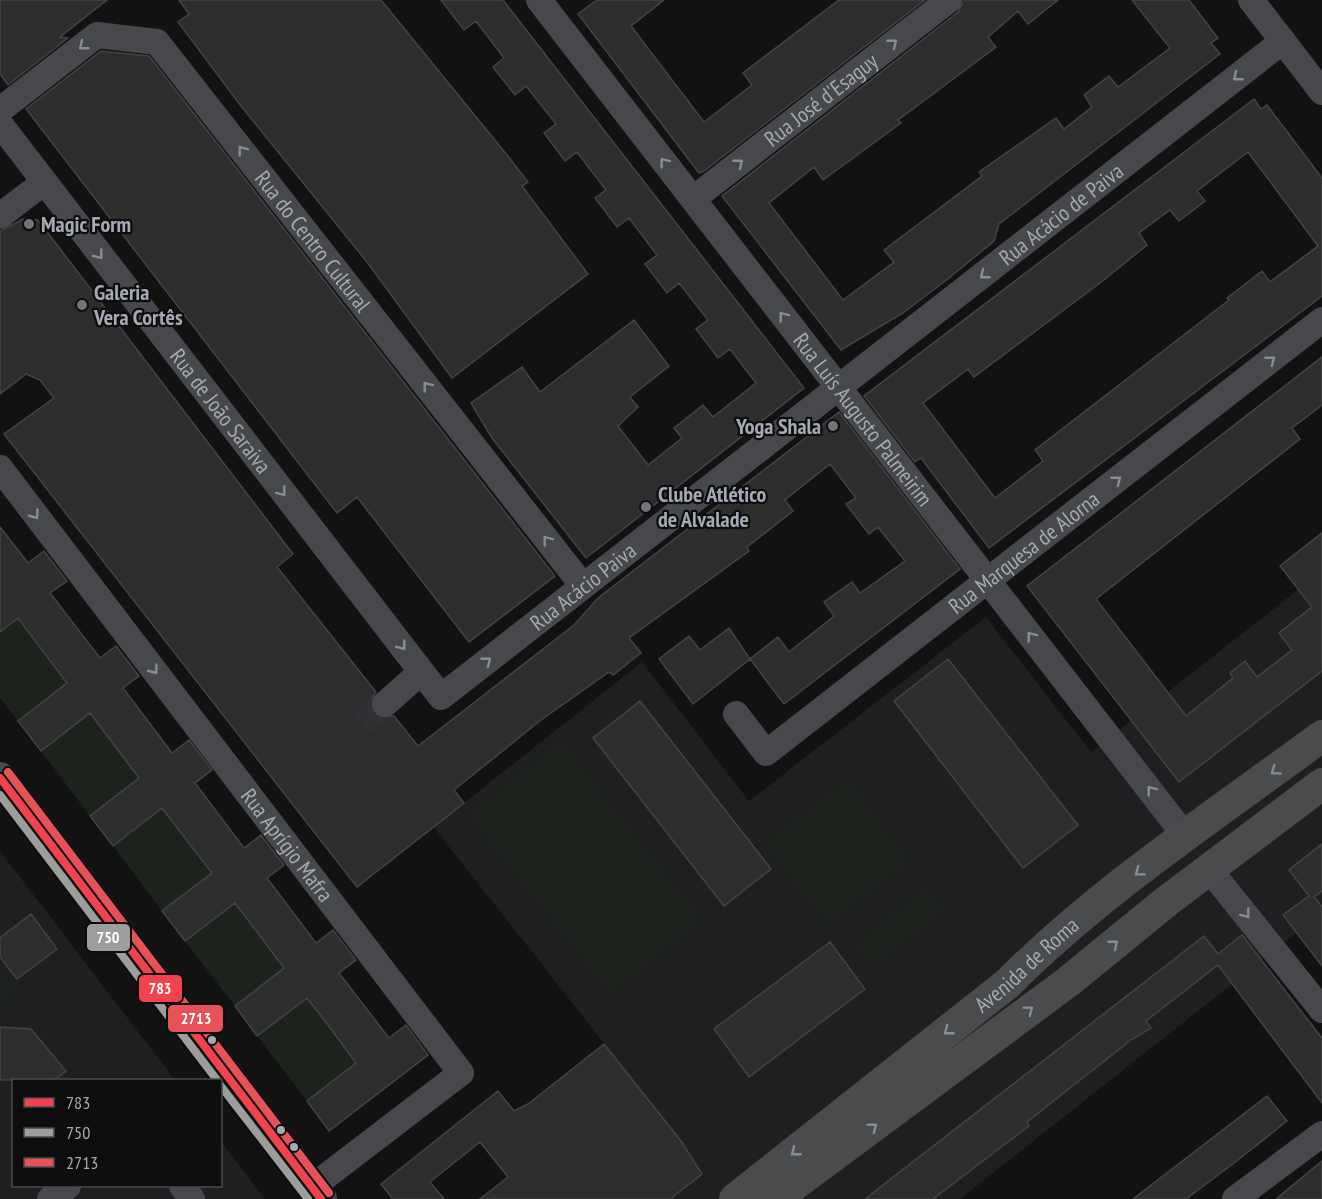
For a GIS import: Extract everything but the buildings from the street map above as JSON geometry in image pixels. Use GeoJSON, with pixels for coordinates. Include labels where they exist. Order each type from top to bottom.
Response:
{"type":"FeatureCollection","features":[{"type":"Feature","properties":{"kind":"main road","name":"Avenida de Roma"},"geometry":{"type":"LineString","coordinates":[[735,1199],[1007,984],[1040,951],[1113,891],[1322,736]]}},
{"type":"Feature","properties":{"kind":"main road"},"geometry":{"type":"LineString","coordinates":[[0,778],[316,1193]]}},
{"type":"Feature","properties":{"kind":"main road","name":"Avenida de Roma"},"geometry":{"type":"LineString","coordinates":[[775,1199],[1069,981],[1209,868],[1322,784]]}},
{"type":"Feature","properties":{"kind":"main road"},"geometry":{"type":"LineString","coordinates":[[1186,837],[1209,868]]}},
{"type":"Feature","properties":{"kind":"street","name":"Rua José d'Esaguy"},"geometry":{"type":"LineString","coordinates":[[693,199],[949,0]]}},
{"type":"Feature","properties":{"kind":"street"},"geometry":{"type":"LineString","coordinates":[[1251,0],[1322,92]]}},
{"type":"Feature","properties":{"kind":"street","name":"Rua Luís Augusto Palmeirim"},"geometry":{"type":"LineString","coordinates":[[550,4],[693,199],[1186,837]]}},
{"type":"Feature","properties":{"kind":"street","name":"Rua do Centro Cultural"},"geometry":{"type":"LineString","coordinates":[[0,110],[97,35],[158,42],[583,586]]}},
{"type":"Feature","properties":{"kind":"street","name":"Rua Acácio de Paiva"},"geometry":{"type":"LineString","coordinates":[[838,387],[1283,41]]}},
{"type":"Feature","properties":{"kind":"street","name":"Rua de João Saraiva"},"geometry":{"type":"LineString","coordinates":[[0,124],[43,183],[441,697]]}},
{"type":"Feature","properties":{"kind":"street"},"geometry":{"type":"LineString","coordinates":[[0,216],[43,183]]}},
{"type":"Feature","properties":{"kind":"street","name":"Rua Marquesa de Alorna"},"geometry":{"type":"LineString","coordinates":[[736,714],[766,753],[1322,321]]}},
{"type":"Feature","properties":{"kind":"street","name":"Rua Acácio Paiva"},"geometry":{"type":"LineString","coordinates":[[441,697],[838,387]]}},
{"type":"Feature","properties":{"kind":"street","name":"Rua Aprígio Mafra"},"geometry":{"type":"LineString","coordinates":[[0,468],[461,1073],[316,1193]]}},
{"type":"Feature","properties":{"kind":"street"},"geometry":{"type":"LineString","coordinates":[[385,704],[421,672]]}},
{"type":"Feature","properties":{"kind":"street"},"geometry":{"type":"LineString","coordinates":[[1209,868],[1322,1010]]}},
{"type":"Feature","properties":{"kind":"street"},"geometry":{"type":"LineString","coordinates":[[1235,1199],[1322,1134]]}},
{"type":"Feature","properties":{"kind":"street"},"geometry":{"type":"LineString","coordinates":[[50,1199],[65,1187]]}},
{"type":"Feature","properties":{"kind":"shaded area"},"geometry":{"type":"Polygon","coordinates":[[[1322,571],[1322,913],[960,1199],[547,1199],[656,1109],[432,825],[464,803],[642,662],[749,801],[986,617],[1091,752],[1322,571]]]}},
{"type":"Feature","properties":{"kind":"shaded area"},"geometry":{"type":"Polygon","coordinates":[[[24,613],[23,625],[63,677],[73,678],[18,721],[0,698],[0,632],[24,613]]]}},
{"type":"Feature","properties":{"kind":"shaded area"},"geometry":{"type":"Polygon","coordinates":[[[96,708],[146,773],[90,816],[41,751],[96,708]]]}},
{"type":"Feature","properties":{"kind":"shaded area"},"geometry":{"type":"Polygon","coordinates":[[[561,742],[702,920],[610,993],[469,815],[561,742]]]}},
{"type":"Feature","properties":{"kind":"shaded area"},"geometry":{"type":"Polygon","coordinates":[[[849,779],[908,863],[828,924],[764,845],[849,779]]]}},
{"type":"Feature","properties":{"kind":"shaded area"},"geometry":{"type":"Polygon","coordinates":[[[169,803],[218,868],[162,911],[113,846],[169,803]]]}},
{"type":"Feature","properties":{"kind":"shaded area"},"geometry":{"type":"Polygon","coordinates":[[[0,851],[174,1079],[12,1079],[12,1187],[222,1187],[222,1142],[265,1199],[0,1199],[0,851]]]}},
{"type":"Feature","properties":{"kind":"shaded area"},"geometry":{"type":"Polygon","coordinates":[[[926,887],[943,912],[871,967],[856,945],[926,887]]]}},
{"type":"Feature","properties":{"kind":"shaded area"},"geometry":{"type":"Polygon","coordinates":[[[241,898],[240,909],[279,961],[290,963],[235,1006],[185,941],[241,898]]]}},
{"type":"Feature","properties":{"kind":"shaded area"},"geometry":{"type":"Polygon","coordinates":[[[0,971],[16,992],[0,1004],[0,971]]]}},
{"type":"Feature","properties":{"kind":"shaded area"},"geometry":{"type":"Polygon","coordinates":[[[313,993],[312,1004],[351,1056],[362,1058],[307,1101],[257,1036],[313,993]]]}},
{"type":"Feature","properties":{"kind":"tunnel"},"geometry":{"type":"LineString","coordinates":[[361,723],[385,704]]}},
{"type":"Feature","properties":{"kind":"transit line","name":"2713"},"geometry":{"type":"LineString","coordinates":[[8,772],[329,1193]]}},
{"type":"Feature","properties":{"kind":"transit line","name":"783"},"geometry":{"type":"LineString","coordinates":[[0,778],[321,1199]]}},
{"type":"Feature","properties":{"kind":"transit line","name":"750"},"geometry":{"type":"LineString","coordinates":[[0,795],[216,1079]]}},
{"type":"Feature","properties":{"kind":"transit line","name":"750"},"geometry":{"type":"LineString","coordinates":[[222,1088],[308,1199]]}},
{"type":"Feature","properties":{"kind":"place","name":"Magic Form"},"geometry":{"type":"Point","coordinates":[29,224]}},
{"type":"Feature","properties":{"kind":"place","name":"Galeria Vera Cortês"},"geometry":{"type":"Point","coordinates":[82,305]}},
{"type":"Feature","properties":{"kind":"place","name":"Yoga Shala"},"geometry":{"type":"Point","coordinates":[833,426]}},
{"type":"Feature","properties":{"kind":"place","name":"Clube Atlético de Alvalade"},"geometry":{"type":"Point","coordinates":[646,507]}}]}
